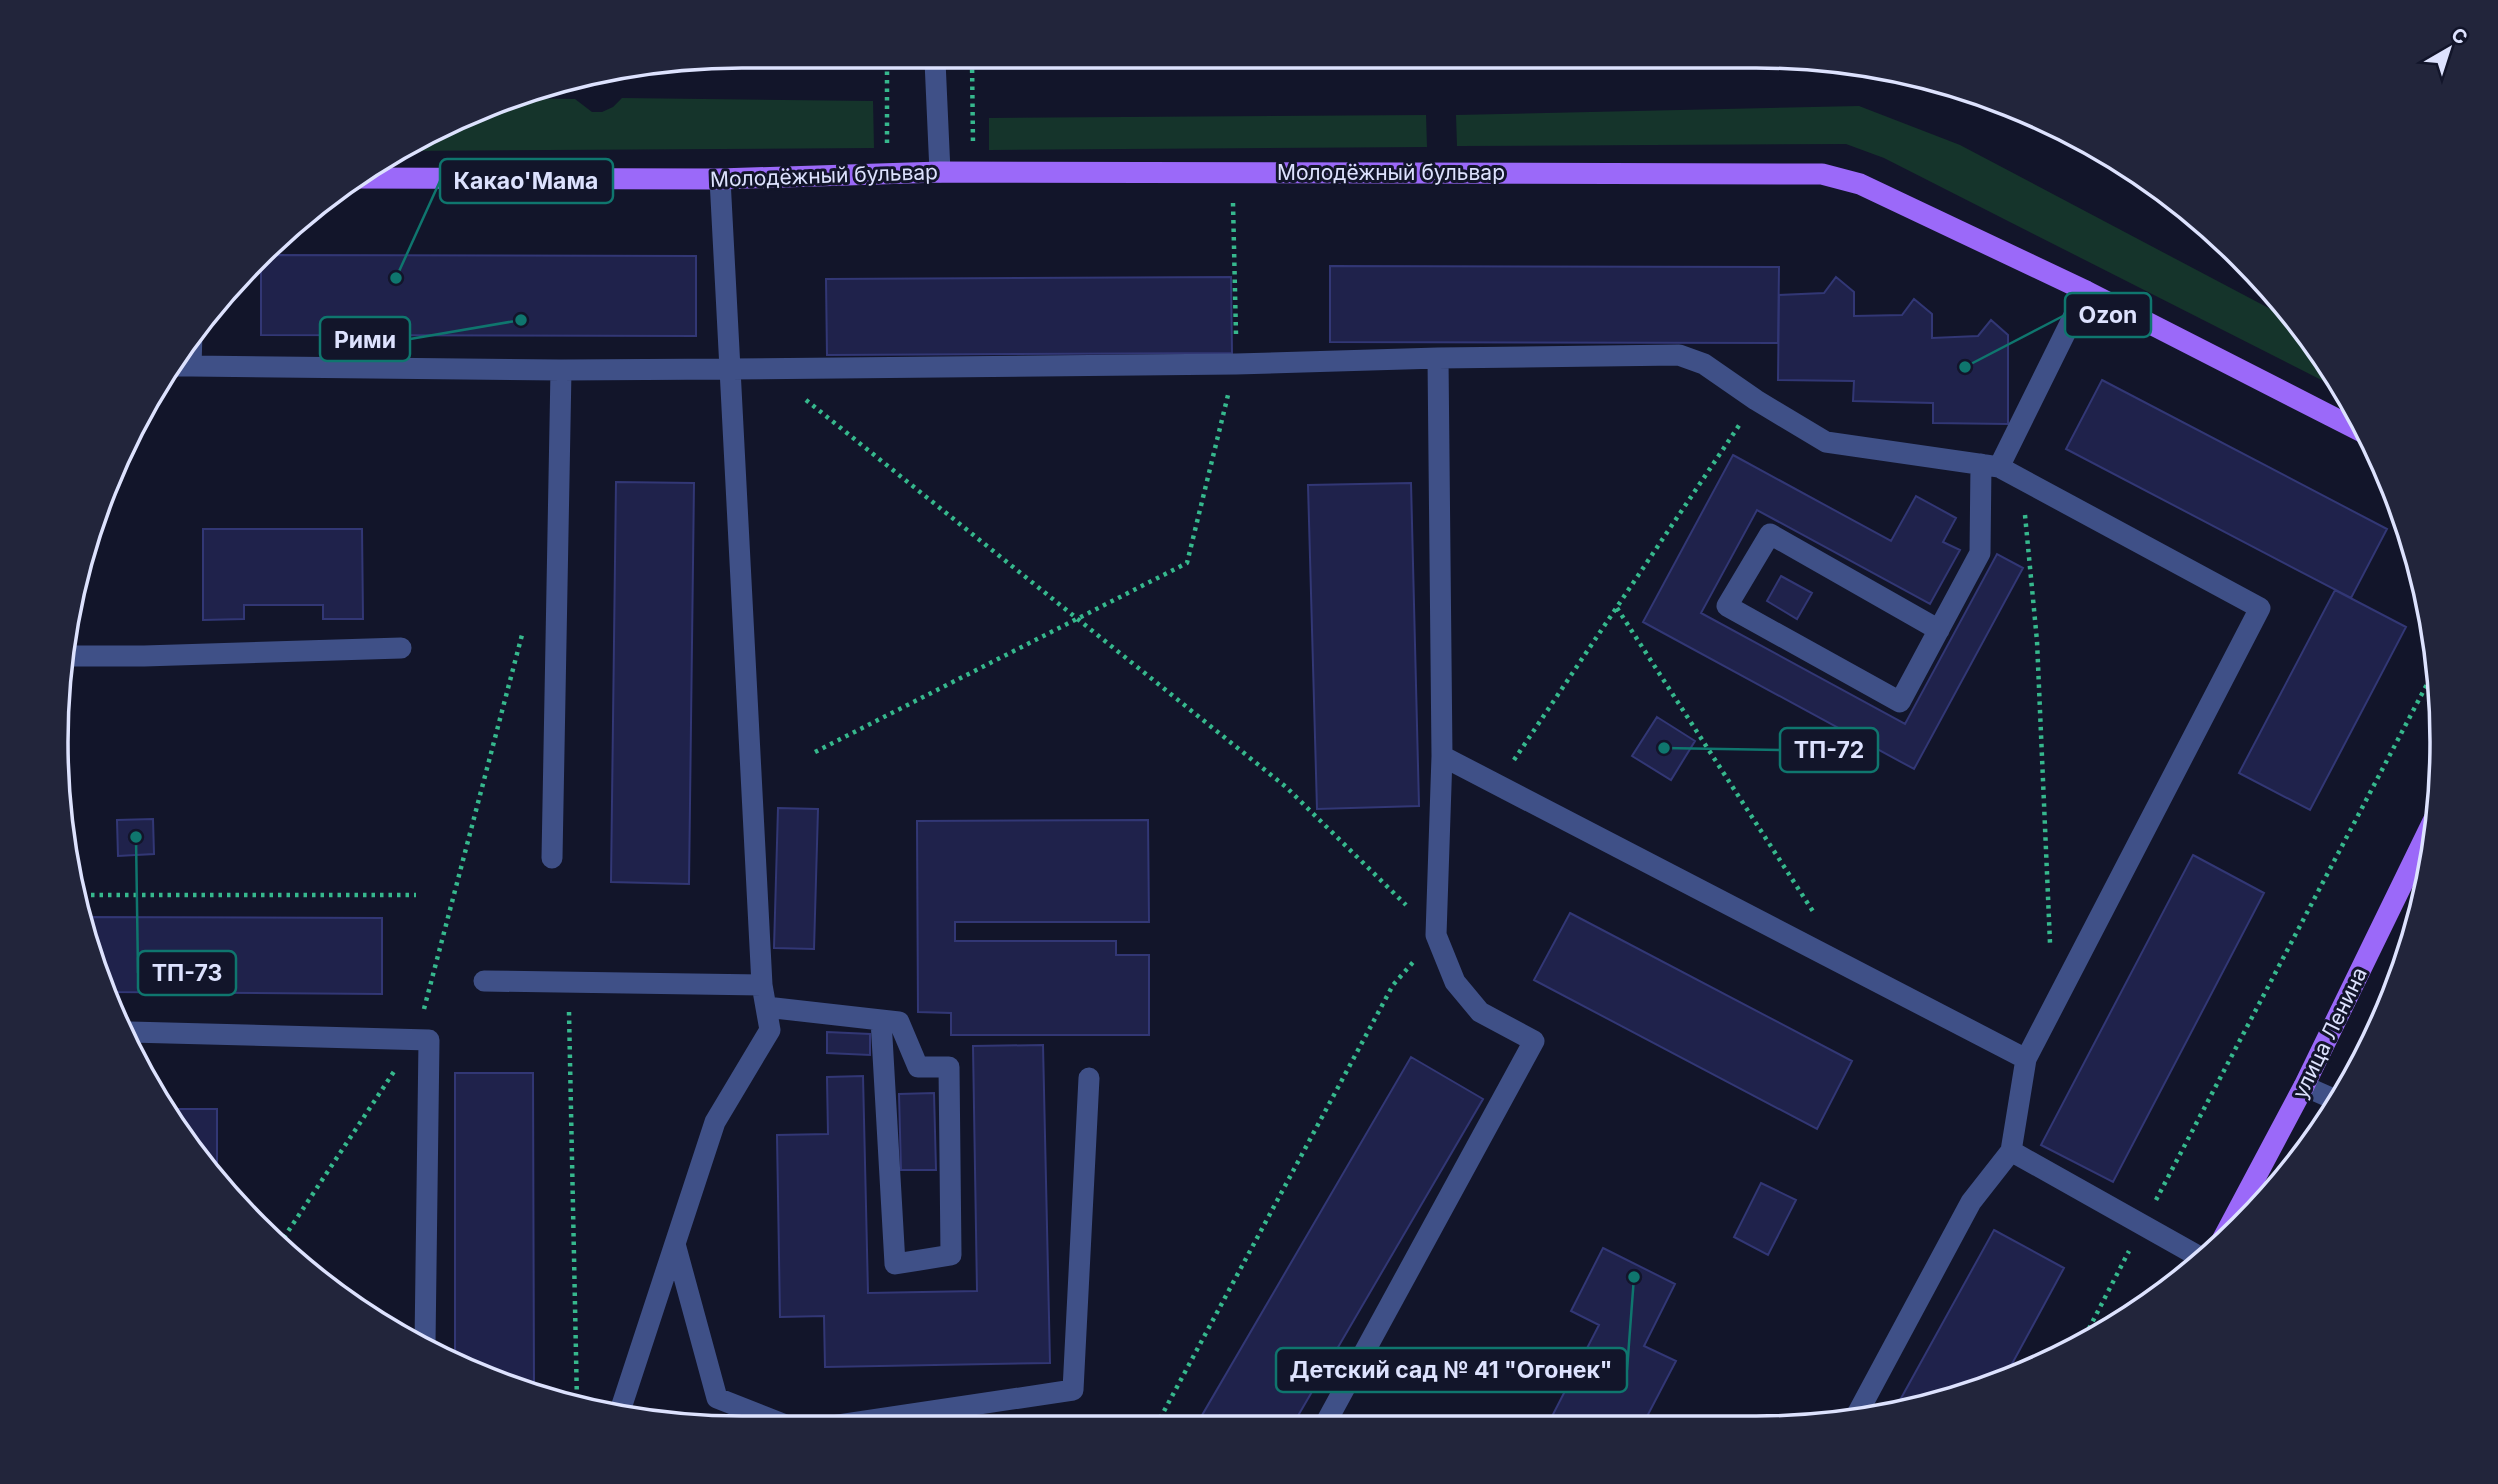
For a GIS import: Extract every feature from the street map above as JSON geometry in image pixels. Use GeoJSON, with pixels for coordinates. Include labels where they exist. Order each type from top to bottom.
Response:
{"type":"FeatureCollection","features":[{"type":"Feature","properties":{"kind":"main road","name":"Молодёжный бульвар"},"geometry":{"type":"LineString","coordinates":[[374,178],[720,179],[940,172],[1822,174],[1860,184],[2086,291],[2350,426]]}},
{"type":"Feature","properties":{"kind":"main road","name":"улица Ленина"},"geometry":{"type":"LineString","coordinates":[[2236,1214],[2304,1086],[2422,844]]}},
{"type":"Feature","properties":{"kind":"street"},"geometry":{"type":"LineString","coordinates":[[935,68],[940,172]]}},
{"type":"Feature","properties":{"kind":"street"},"geometry":{"type":"LineString","coordinates":[[622,1405],[715,1122],[770,1030],[762,985],[720,179]]}},
{"type":"Feature","properties":{"kind":"street"},"geometry":{"type":"LineString","coordinates":[[1939,630],[1770,534],[1727,606],[1900,702],[1939,630],[1980,553],[1990,466],[2086,291]]}},
{"type":"Feature","properties":{"kind":"street"},"geometry":{"type":"LineString","coordinates":[[183,366],[730,369],[1236,364],[1679,355],[1704,364],[1756,400],[1826,442],[1990,466],[2021,479],[2260,608],[2026,1059],[2011,1151],[1971,1202],[1861,1407]]}},
{"type":"Feature","properties":{"kind":"street"},"geometry":{"type":"LineString","coordinates":[[1329,1416],[1534,1041],[1480,1012],[1455,982],[1436,935],[1442,756],[1438,358]]}},
{"type":"Feature","properties":{"kind":"street"},"geometry":{"type":"LineString","coordinates":[[552,858],[561,370]]}},
{"type":"Feature","properties":{"kind":"street"},"geometry":{"type":"LineString","coordinates":[[74,656],[401,648]]}},
{"type":"Feature","properties":{"kind":"street"},"geometry":{"type":"LineString","coordinates":[[1442,756],[2026,1059]]}},
{"type":"Feature","properties":{"kind":"street"},"geometry":{"type":"LineString","coordinates":[[484,981],[762,985]]}},
{"type":"Feature","properties":{"kind":"street"},"geometry":{"type":"LineString","coordinates":[[766,1007],[899,1022],[918,1068],[948,1067],[951,1255],[895,1264],[881,1020]]}},
{"type":"Feature","properties":{"kind":"street"},"geometry":{"type":"LineString","coordinates":[[134,1032],[429,1040],[425,1336]]}},
{"type":"Feature","properties":{"kind":"street"},"geometry":{"type":"LineString","coordinates":[[899,1416],[1073,1390],[1089,1078]]}},
{"type":"Feature","properties":{"kind":"street"},"geometry":{"type":"LineString","coordinates":[[2304,1086],[2328,1097]]}},
{"type":"Feature","properties":{"kind":"street"},"geometry":{"type":"LineString","coordinates":[[2011,1151],[2194,1254]]}},
{"type":"Feature","properties":{"kind":"street"},"geometry":{"type":"LineString","coordinates":[[675,1244],[718,1398],[763,1416]]}},
{"type":"Feature","properties":{"kind":"path"},"geometry":{"type":"LineString","coordinates":[[887,68],[887,147]]}},
{"type":"Feature","properties":{"kind":"path"},"geometry":{"type":"LineString","coordinates":[[972,68],[973,149]]}},
{"type":"Feature","properties":{"kind":"path"},"geometry":{"type":"LineString","coordinates":[[815,752],[1187,564],[1236,364],[1233,196]]}},
{"type":"Feature","properties":{"kind":"path"},"geometry":{"type":"LineString","coordinates":[[767,368],[1286,787],[1436,935],[1392,985],[1161,1416]]}},
{"type":"Feature","properties":{"kind":"path"},"geometry":{"type":"LineString","coordinates":[[1497,786],[1756,400]]}},
{"type":"Feature","properties":{"kind":"path"},"geometry":{"type":"LineString","coordinates":[[2021,479],[2037,641],[2051,953]]}},
{"type":"Feature","properties":{"kind":"path"},"geometry":{"type":"LineString","coordinates":[[1617,608],[1820,922]]}},
{"type":"Feature","properties":{"kind":"path"},"geometry":{"type":"LineString","coordinates":[[285,1236],[416,1039],[524,628]]}},
{"type":"Feature","properties":{"kind":"path"},"geometry":{"type":"LineString","coordinates":[[2090,1327],[2427,685]]}},
{"type":"Feature","properties":{"kind":"path"},"geometry":{"type":"LineString","coordinates":[[86,895],[416,895]]}},
{"type":"Feature","properties":{"kind":"path"},"geometry":{"type":"LineString","coordinates":[[568,982],[578,1395]]}},
{"type":"Feature","properties":{"kind":"green space"},"geometry":{"type":"Polygon","coordinates":[[[622,98],[873,101],[874,148],[420,151],[484,120],[543,99],[575,99],[592,112],[602,112],[613,107],[622,98]]]}},
{"type":"Feature","properties":{"kind":"green space"},"geometry":{"type":"Polygon","coordinates":[[[1859,106],[1960,145],[2273,311],[2324,382],[1884,158],[1846,144],[1457,146],[1456,115],[1859,106]]]}},
{"type":"Feature","properties":{"kind":"green space"},"geometry":{"type":"Polygon","coordinates":[[[1426,115],[1427,147],[989,150],[989,118],[1426,115]]]}},
{"type":"Feature","properties":{"kind":"building"},"geometry":{"type":"Polygon","coordinates":[[[277,255],[696,256],[696,336],[261,335],[261,271],[277,255]]]}},
{"type":"Feature","properties":{"kind":"building"},"geometry":{"type":"Polygon","coordinates":[[[1330,266],[1779,267],[1778,343],[1330,342],[1330,266]]]}},
{"type":"Feature","properties":{"kind":"building"},"geometry":{"type":"Polygon","coordinates":[[[1231,277],[1232,353],[827,355],[826,279],[1231,277]]]}},
{"type":"Feature","properties":{"kind":"building"},"geometry":{"type":"Polygon","coordinates":[[[1836,277],[1854,292],[1854,316],[1902,315],[1914,299],[1932,314],[1932,338],[1978,336],[1991,320],[2008,335],[2008,424],[1933,423],[1933,403],[1853,401],[1854,381],[1778,380],[1779,295],[1824,293],[1836,277]]]}},
{"type":"Feature","properties":{"kind":"building"},"geometry":{"type":"Polygon","coordinates":[[[2102,380],[2387,529],[2351,598],[2066,449],[2102,380]]]}},
{"type":"Feature","properties":{"kind":"building"},"geometry":{"type":"Polygon","coordinates":[[[1733,455],[1891,541],[1916,496],[1956,518],[1943,542],[1960,550],[1930,604],[1757,510],[1701,613],[1905,724],[1997,554],[2023,568],[1914,769],[1643,622],[1733,455]]]}},
{"type":"Feature","properties":{"kind":"building"},"geometry":{"type":"Polygon","coordinates":[[[616,482],[694,483],[689,884],[611,882],[616,482]]]}},
{"type":"Feature","properties":{"kind":"building"},"geometry":{"type":"Polygon","coordinates":[[[1411,483],[1419,806],[1317,809],[1308,485],[1411,483]]]}},
{"type":"Feature","properties":{"kind":"building"},"geometry":{"type":"Polygon","coordinates":[[[203,529],[362,529],[363,619],[323,619],[323,605],[244,605],[244,619],[203,620],[203,529]]]}},
{"type":"Feature","properties":{"kind":"building"},"geometry":{"type":"Polygon","coordinates":[[[1781,576],[1812,593],[1797,619],[1767,601],[1781,576]]]}},
{"type":"Feature","properties":{"kind":"building"},"geometry":{"type":"Polygon","coordinates":[[[2335,590],[2406,627],[2310,810],[2239,773],[2335,590]]]}},
{"type":"Feature","properties":{"kind":"building"},"geometry":{"type":"Polygon","coordinates":[[[1657,717],[1695,741],[1671,780],[1632,756],[1657,717]]]}},
{"type":"Feature","properties":{"kind":"building"},"geometry":{"type":"Polygon","coordinates":[[[778,808],[818,809],[814,949],[774,948],[778,808]]]}},
{"type":"Feature","properties":{"kind":"building"},"geometry":{"type":"Polygon","coordinates":[[[153,819],[154,854],[118,856],[117,820],[153,819]]]}},
{"type":"Feature","properties":{"kind":"building"},"geometry":{"type":"Polygon","coordinates":[[[1148,820],[1149,922],[955,922],[955,941],[1116,941],[1116,955],[1149,955],[1149,1035],[951,1035],[951,1013],[918,1012],[917,821],[1148,820]]]}},
{"type":"Feature","properties":{"kind":"building"},"geometry":{"type":"Polygon","coordinates":[[[2193,855],[2264,893],[2113,1182],[2041,1145],[2193,855]]]}},
{"type":"Feature","properties":{"kind":"building"},"geometry":{"type":"Polygon","coordinates":[[[1570,913],[1852,1061],[1817,1129],[1534,980],[1570,913]]]}},
{"type":"Feature","properties":{"kind":"building"},"geometry":{"type":"Polygon","coordinates":[[[91,917],[382,918],[382,994],[117,992],[91,917]]]}},
{"type":"Feature","properties":{"kind":"building"},"geometry":{"type":"Polygon","coordinates":[[[827,1032],[870,1034],[870,1055],[827,1053],[827,1032]]]}},
{"type":"Feature","properties":{"kind":"building"},"geometry":{"type":"Polygon","coordinates":[[[1043,1045],[1050,1363],[825,1367],[824,1316],[780,1317],[777,1135],[828,1134],[827,1077],[863,1076],[868,1293],[977,1291],[973,1046],[1043,1045]]]}},
{"type":"Feature","properties":{"kind":"building"},"geometry":{"type":"Polygon","coordinates":[[[1411,1057],[1483,1099],[1298,1416],[1202,1416],[1411,1057]]]}},
{"type":"Feature","properties":{"kind":"building"},"geometry":{"type":"Polygon","coordinates":[[[455,1073],[533,1073],[534,1383],[455,1351],[455,1073]]]}},
{"type":"Feature","properties":{"kind":"building"},"geometry":{"type":"Polygon","coordinates":[[[934,1093],[936,1170],[901,1170],[899,1094],[934,1093]]]}},
{"type":"Feature","properties":{"kind":"building"},"geometry":{"type":"Polygon","coordinates":[[[178,1109],[217,1109],[217,1164],[178,1109]]]}},
{"type":"Feature","properties":{"kind":"building"},"geometry":{"type":"Polygon","coordinates":[[[1761,1183],[1796,1200],[1768,1255],[1734,1237],[1761,1183]]]}},
{"type":"Feature","properties":{"kind":"building"},"geometry":{"type":"Polygon","coordinates":[[[1994,1230],[2064,1268],[2011,1365],[1973,1380],[1900,1400],[1994,1230]]]}},
{"type":"Feature","properties":{"kind":"building"},"geometry":{"type":"Polygon","coordinates":[[[1603,1248],[1675,1284],[1644,1346],[1676,1361],[1647,1416],[1552,1416],[1599,1325],[1571,1311],[1603,1248]]]}},
{"type":"Feature","properties":{"kind":"place","name":"Какао'Мама"},"geometry":{"type":"Point","coordinates":[396,278]}},
{"type":"Feature","properties":{"kind":"place","name":"Рими"},"geometry":{"type":"Point","coordinates":[521,320]}},
{"type":"Feature","properties":{"kind":"place","name":"Ozon"},"geometry":{"type":"Point","coordinates":[1965,367]}},
{"type":"Feature","properties":{"kind":"place","name":"ТП-72"},"geometry":{"type":"Point","coordinates":[1664,748]}},
{"type":"Feature","properties":{"kind":"place","name":"ТП-73"},"geometry":{"type":"Point","coordinates":[136,837]}},
{"type":"Feature","properties":{"kind":"place","name":"Детский сад № 41 \"Огонек\""},"geometry":{"type":"Point","coordinates":[1634,1277]}}]}
